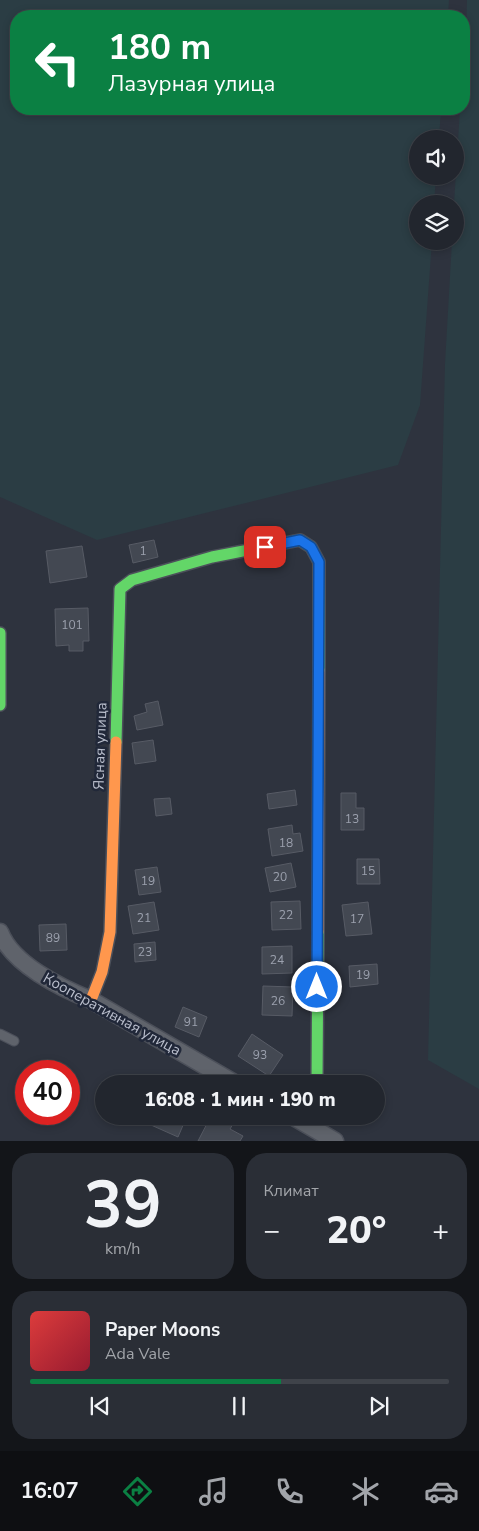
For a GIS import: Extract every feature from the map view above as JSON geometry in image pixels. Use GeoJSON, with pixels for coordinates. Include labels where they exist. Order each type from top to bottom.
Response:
{"type":"FeatureCollection","features":[{"type":"Feature","properties":{"kind":"street","name":"Ясная улица"},"geometry":{"type":"LineString","coordinates":[[91,1000],[102,972],[110,932],[120,589],[132,580],[212,557],[300,540],[311,547],[319,562],[317,1075]]}},
{"type":"Feature","properties":{"kind":"street"},"geometry":{"type":"LineString","coordinates":[[0,633],[0,705]]}},
{"type":"Feature","properties":{"kind":"street","name":"Кооперативная улица"},"geometry":{"type":"LineString","coordinates":[[1,941],[20,960],[71,992],[91,1000],[220,1075]]}},
{"type":"Feature","properties":{"kind":"street"},"geometry":{"type":"LineString","coordinates":[[318,1125],[335,1141]]}},
{"type":"Feature","properties":{"kind":"lane"},"geometry":{"type":"LineString","coordinates":[[0,1034],[14,1041]]}},
{"type":"Feature","properties":{"kind":"shaded area"},"geometry":{"type":"Polygon","coordinates":[[[0,0],[449,0],[448,10],[10,10],[10,115],[441,115],[440,130],[409,130],[409,185],[435,185],[435,195],[409,195],[409,250],[431,250],[420,405],[398,465],[97,540],[0,497],[0,0]]]}},
{"type":"Feature","properties":{"kind":"shaded area"},"geometry":{"type":"Polygon","coordinates":[[[467,0],[479,0],[479,1089],[428,1060],[445,364],[451,250],[464,250],[464,195],[455,195],[455,185],[464,185],[464,130],[459,130],[460,115],[470,115],[470,10],[467,10],[467,0]]]}},
{"type":"Feature","properties":{"kind":"building"},"geometry":{"type":"Polygon","coordinates":[[[154,540],[158,557],[133,563],[129,545],[154,540]]]}},
{"type":"Feature","properties":{"kind":"building"},"geometry":{"type":"Polygon","coordinates":[[[82,546],[87,577],[50,583],[46,551],[82,546]]]}},
{"type":"Feature","properties":{"kind":"building"},"geometry":{"type":"Polygon","coordinates":[[[88,608],[89,641],[83,641],[83,651],[69,651],[69,645],[56,646],[55,609],[88,608]]]}},
{"type":"Feature","properties":{"kind":"building"},"geometry":{"type":"Polygon","coordinates":[[[158,701],[163,725],[137,730],[134,716],[147,712],[145,704],[158,701]]]}},
{"type":"Feature","properties":{"kind":"building"},"geometry":{"type":"Polygon","coordinates":[[[153,740],[156,761],[135,764],[132,743],[153,740]]]}},
{"type":"Feature","properties":{"kind":"building"},"geometry":{"type":"Polygon","coordinates":[[[295,790],[297,805],[269,809],[267,794],[295,790]]]}},
{"type":"Feature","properties":{"kind":"building"},"geometry":{"type":"Polygon","coordinates":[[[341,793],[356,793],[356,808],[364,808],[364,830],[341,830],[341,793]]]}},
{"type":"Feature","properties":{"kind":"building"},"geometry":{"type":"Polygon","coordinates":[[[170,798],[172,814],[156,816],[154,799],[170,798]]]}},
{"type":"Feature","properties":{"kind":"building"},"geometry":{"type":"Polygon","coordinates":[[[292,825],[293,834],[300,833],[303,851],[272,856],[268,829],[292,825]]]}},
{"type":"Feature","properties":{"kind":"building"},"geometry":{"type":"Polygon","coordinates":[[[357,859],[379,859],[380,884],[357,884],[357,859]]]}},
{"type":"Feature","properties":{"kind":"building"},"geometry":{"type":"Polygon","coordinates":[[[291,863],[296,887],[270,892],[265,868],[291,863]]]}},
{"type":"Feature","properties":{"kind":"building"},"geometry":{"type":"Polygon","coordinates":[[[157,867],[161,892],[139,895],[135,870],[157,867]]]}},
{"type":"Feature","properties":{"kind":"building"},"geometry":{"type":"Polygon","coordinates":[[[300,901],[301,929],[272,930],[271,902],[300,901]]]}},
{"type":"Feature","properties":{"kind":"building"},"geometry":{"type":"Polygon","coordinates":[[[154,902],[159,930],[133,934],[128,906],[154,902]]]}},
{"type":"Feature","properties":{"kind":"building"},"geometry":{"type":"Polygon","coordinates":[[[368,902],[372,934],[346,936],[342,905],[368,902]]]}},
{"type":"Feature","properties":{"kind":"building"},"geometry":{"type":"Polygon","coordinates":[[[66,924],[67,950],[40,951],[39,925],[66,924]]]}},
{"type":"Feature","properties":{"kind":"building"},"geometry":{"type":"Polygon","coordinates":[[[155,942],[156,960],[135,962],[134,944],[155,942]]]}},
{"type":"Feature","properties":{"kind":"building"},"geometry":{"type":"Polygon","coordinates":[[[292,946],[292,973],[262,974],[262,947],[292,946]]]}},
{"type":"Feature","properties":{"kind":"building"},"geometry":{"type":"Polygon","coordinates":[[[377,964],[378,984],[350,987],[349,966],[377,964]]]}},
{"type":"Feature","properties":{"kind":"building"},"geometry":{"type":"Polygon","coordinates":[[[263,986],[293,987],[292,1016],[262,1015],[263,986]]]}},
{"type":"Feature","properties":{"kind":"building"},"geometry":{"type":"Polygon","coordinates":[[[183,1007],[207,1017],[199,1037],[175,1027],[183,1007]]]}},
{"type":"Feature","properties":{"kind":"building"},"geometry":{"type":"Polygon","coordinates":[[[252,1034],[283,1055],[270,1075],[238,1056],[252,1034]]]}},
{"type":"Feature","properties":{"kind":"building"},"geometry":{"type":"Polygon","coordinates":[[[151,1125],[183,1125],[178,1137],[151,1125]]]}},
{"type":"Feature","properties":{"kind":"building"},"geometry":{"type":"Polygon","coordinates":[[[206,1125],[232,1125],[230,1129],[243,1136],[240,1141],[198,1141],[206,1125]]]}},
{"type":"Feature","properties":{"kind":"traffic: fast"},"geometry":{"type":"LineString","coordinates":[[116,742],[120,589],[132,580],[212,557],[300,540],[311,547],[319,562],[319,670]]}},
{"type":"Feature","properties":{"kind":"traffic: fast"},"geometry":{"type":"LineString","coordinates":[[0,633],[0,705]]}},
{"type":"Feature","properties":{"kind":"traffic: fast"},"geometry":{"type":"LineString","coordinates":[[317,1075],[318,932]]}},
{"type":"Feature","properties":{"kind":"traffic: slow"},"geometry":{"type":"LineString","coordinates":[[318,932],[319,670]]}},
{"type":"Feature","properties":{"kind":"traffic: slow"},"geometry":{"type":"LineString","coordinates":[[91,1000],[102,972],[110,932],[116,742]]}},
{"type":"Feature","properties":{"kind":"route"},"geometry":{"type":"LineString","coordinates":[[265,547],[300,540],[311,547],[319,562],[317,987]]}}]}
